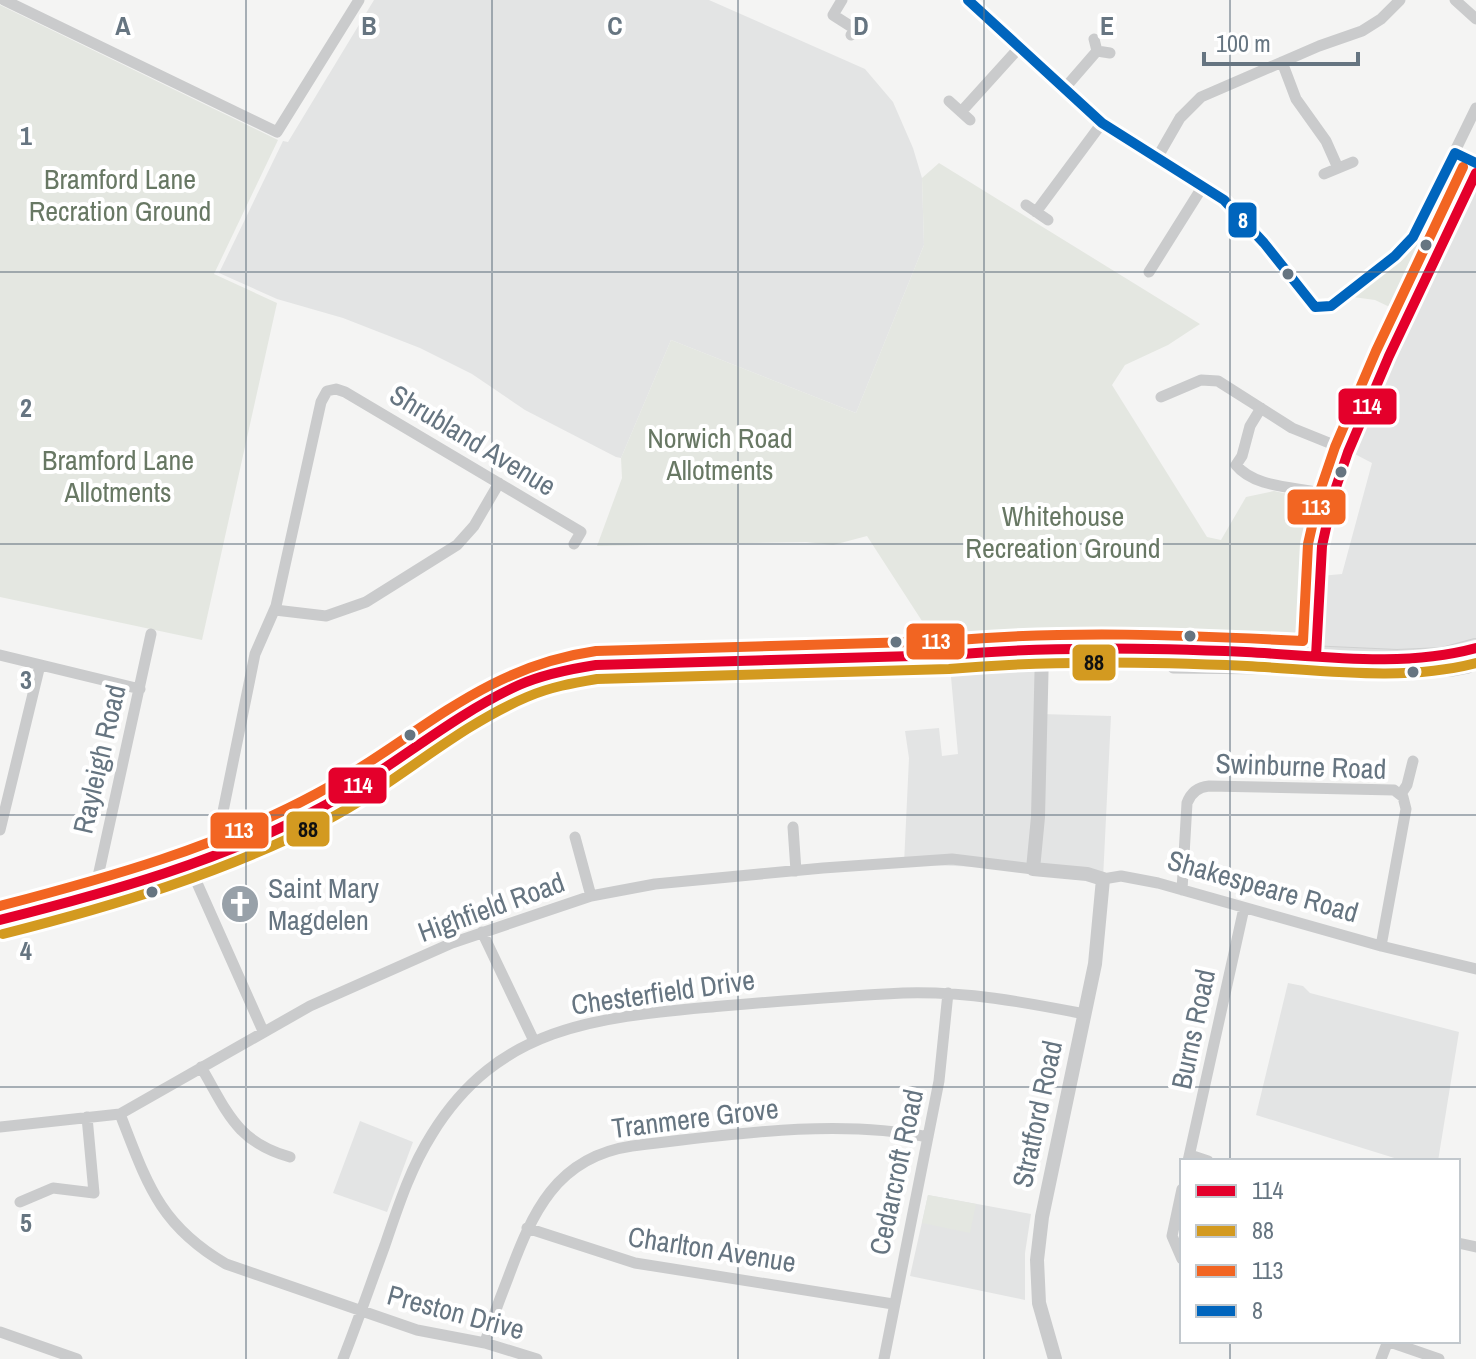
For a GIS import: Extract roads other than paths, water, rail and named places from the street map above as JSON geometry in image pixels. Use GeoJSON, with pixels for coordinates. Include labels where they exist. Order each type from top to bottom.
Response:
{"type":"FeatureCollection","features":[{"type":"Feature","properties":{"kind":"main road"},"geometry":{"type":"LineString","coordinates":[[0,920],[100,894],[222,852],[340,797],[498,694],[554,671],[596,665],[949,655],[992,651],[1105,650],[1424,658],[1472,650]]}},
{"type":"Feature","properties":{"kind":"street"},"geometry":{"type":"LineString","coordinates":[[4,0],[277,132],[359,0]]}},
{"type":"Feature","properties":{"kind":"street"},"geometry":{"type":"LineString","coordinates":[[842,0],[833,15],[855,29],[851,35]]}},
{"type":"Feature","properties":{"kind":"street"},"geometry":{"type":"LineString","coordinates":[[1157,158],[1180,118],[1193,103],[1211,91],[1362,31],[1381,19],[1400,0]]}},
{"type":"Feature","properties":{"kind":"street"},"geometry":{"type":"LineString","coordinates":[[1455,0],[1476,19]]}},
{"type":"Feature","properties":{"kind":"street"},"geometry":{"type":"LineString","coordinates":[[976,2],[1019,48],[1102,123],[1234,209],[1310,303],[1319,308],[1331,306],[1410,242],[1476,108]]}},
{"type":"Feature","properties":{"kind":"street"},"geometry":{"type":"LineString","coordinates":[[1064,89],[1103,52],[1094,39]]}},
{"type":"Feature","properties":{"kind":"street"},"geometry":{"type":"LineString","coordinates":[[961,112],[1019,48]]}},
{"type":"Feature","properties":{"kind":"street"},"geometry":{"type":"LineString","coordinates":[[1282,62],[1296,99],[1326,141],[1338,168]]}},
{"type":"Feature","properties":{"kind":"street"},"geometry":{"type":"LineString","coordinates":[[949,101],[970,120]]}},
{"type":"Feature","properties":{"kind":"street"},"geometry":{"type":"LineString","coordinates":[[1036,212],[1102,123]]}},
{"type":"Feature","properties":{"kind":"street"},"geometry":{"type":"LineString","coordinates":[[1455,153],[1476,163]]}},
{"type":"Feature","properties":{"kind":"street"},"geometry":{"type":"LineString","coordinates":[[1324,174],[1353,162]]}},
{"type":"Feature","properties":{"kind":"street"},"geometry":{"type":"LineString","coordinates":[[1316,656],[1322,546],[1333,496],[1389,356],[1476,173]]}},
{"type":"Feature","properties":{"kind":"street"},"geometry":{"type":"LineString","coordinates":[[1149,272],[1203,186]]}},
{"type":"Feature","properties":{"kind":"street"},"geometry":{"type":"LineString","coordinates":[[1026,205],[1048,220]]}},
{"type":"Feature","properties":{"kind":"street"},"geometry":{"type":"LineString","coordinates":[[1161,397],[1210,379],[1231,388],[1303,434],[1349,451]]}},
{"type":"Feature","properties":{"kind":"street","name":"Shrubland Avenue"},"geometry":{"type":"LineString","coordinates":[[275,610],[321,402],[327,391],[336,389],[581,532],[574,544]]}},
{"type":"Feature","properties":{"kind":"street"},"geometry":{"type":"LineString","coordinates":[[1261,408],[1250,426],[1242,456],[1236,465],[1242,473],[1255,481],[1333,496]]}},
{"type":"Feature","properties":{"kind":"street"},"geometry":{"type":"LineString","coordinates":[[222,852],[218,840],[219,827],[255,654],[275,610],[326,616],[366,602],[457,545],[474,526],[499,483]]}},
{"type":"Feature","properties":{"kind":"street","name":"Rayleigh Road"},"geometry":{"type":"LineString","coordinates":[[100,894],[97,881],[151,634]]}},
{"type":"Feature","properties":{"kind":"street"},"geometry":{"type":"LineString","coordinates":[[1167,652],[1173,668],[1452,671],[1468,668],[1472,650]]}},
{"type":"Feature","properties":{"kind":"street"},"geometry":{"type":"LineString","coordinates":[[1033,869],[1037,832],[1042,652]]}},
{"type":"Feature","properties":{"kind":"street"},"geometry":{"type":"LineString","coordinates":[[0,655],[140,689]]}},
{"type":"Feature","properties":{"kind":"street"},"geometry":{"type":"LineString","coordinates":[[0,830],[40,665]]}},
{"type":"Feature","properties":{"kind":"street"},"geometry":{"type":"LineString","coordinates":[[1401,794],[1407,785],[1413,761]]}},
{"type":"Feature","properties":{"kind":"street","name":"Swinburne Road"},"geometry":{"type":"LineString","coordinates":[[1182,890],[1187,803],[1199,788],[1389,789],[1401,794],[1406,809],[1381,946]]}},
{"type":"Feature","properties":{"kind":"street"},"geometry":{"type":"LineString","coordinates":[[793,827],[796,871]]}},
{"type":"Feature","properties":{"kind":"street"},"geometry":{"type":"LineString","coordinates":[[575,837],[591,896]]}},
{"type":"Feature","properties":{"kind":"street","name":"Highfield Road"},"geometry":{"type":"LineString","coordinates":[[0,1127],[120,1114],[310,1006],[482,932],[591,896],[655,884],[952,859],[1033,869]]}},
{"type":"Feature","properties":{"kind":"street"},"geometry":{"type":"LineString","coordinates":[[189,865],[263,1031]]}},
{"type":"Feature","properties":{"kind":"street","name":"Shakespeare Road"},"geometry":{"type":"LineString","coordinates":[[1033,869],[1087,874],[1103,879],[1121,876],[1476,969]]}},
{"type":"Feature","properties":{"kind":"street","name":"Stratford Road"},"geometry":{"type":"LineString","coordinates":[[1055,1359],[1039,1303],[1037,1260],[1042,1217],[1099,938],[1103,879]]}},
{"type":"Feature","properties":{"kind":"street","name":"Burns Road"},"geometry":{"type":"LineString","coordinates":[[1189,1158],[1244,908]]}},
{"type":"Feature","properties":{"kind":"street"},"geometry":{"type":"LineString","coordinates":[[482,932],[534,1041]]}},
{"type":"Feature","properties":{"kind":"street","name":"Chesterfield Drive"},"geometry":{"type":"LineString","coordinates":[[343,1359],[405,1186],[432,1133],[479,1076],[534,1041],[573,1026],[622,1016],[879,994],[948,993],[1013,1000],[1085,1014]]}},
{"type":"Feature","properties":{"kind":"street","name":"Cedarcroft Road"},"geometry":{"type":"LineString","coordinates":[[884,1359],[940,1072],[948,993]]}},
{"type":"Feature","properties":{"kind":"street"},"geometry":{"type":"LineString","coordinates":[[201,1067],[240,1132],[276,1153],[290,1157]]}},
{"type":"Feature","properties":{"kind":"street","name":"Preston Drive"},"geometry":{"type":"LineString","coordinates":[[120,1114],[157,1201],[180,1231],[202,1250],[226,1264],[428,1333],[485,1343],[537,1359]]}},
{"type":"Feature","properties":{"kind":"street"},"geometry":{"type":"LineString","coordinates":[[20,1202],[53,1188],[94,1193],[87,1117]]}},
{"type":"Feature","properties":{"kind":"street","name":"Tranmere Grove"},"geometry":{"type":"LineString","coordinates":[[485,1343],[527,1228],[542,1201],[558,1182],[581,1164],[610,1150],[835,1127],[889,1130],[928,1137]]}},
{"type":"Feature","properties":{"kind":"street"},"geometry":{"type":"LineString","coordinates":[[1180,1198],[1172,1233],[1180,1255]]}},
{"type":"Feature","properties":{"kind":"street","name":"Charlton Avenue"},"geometry":{"type":"LineString","coordinates":[[527,1228],[598,1253],[652,1267],[893,1304]]}},
{"type":"Feature","properties":{"kind":"street"},"geometry":{"type":"LineString","coordinates":[[0,1332],[77,1359]]}},
{"type":"Feature","properties":{"kind":"street"},"geometry":{"type":"LineString","coordinates":[[1393,1343],[1439,1359]]}},
{"type":"Feature","properties":{"kind":"place","name":"Saint Mary Magdelen"},"geometry":{"type":"Point","coordinates":[240,904]}},
{"type":"Feature","properties":{"kind":"park label","name":"Bramford Lane Recration Ground"},"geometry":{"type":"Point","coordinates":[120,195]}},
{"type":"Feature","properties":{"kind":"park label","name":"Norwich Road Allotments"},"geometry":{"type":"Point","coordinates":[720,454]}},
{"type":"Feature","properties":{"kind":"park label","name":"Bramford Lane Allotments"},"geometry":{"type":"Point","coordinates":[118,476]}},
{"type":"Feature","properties":{"kind":"park label","name":"Whitehouse Recreation Ground"},"geometry":{"type":"Point","coordinates":[1063,532]}}]}
